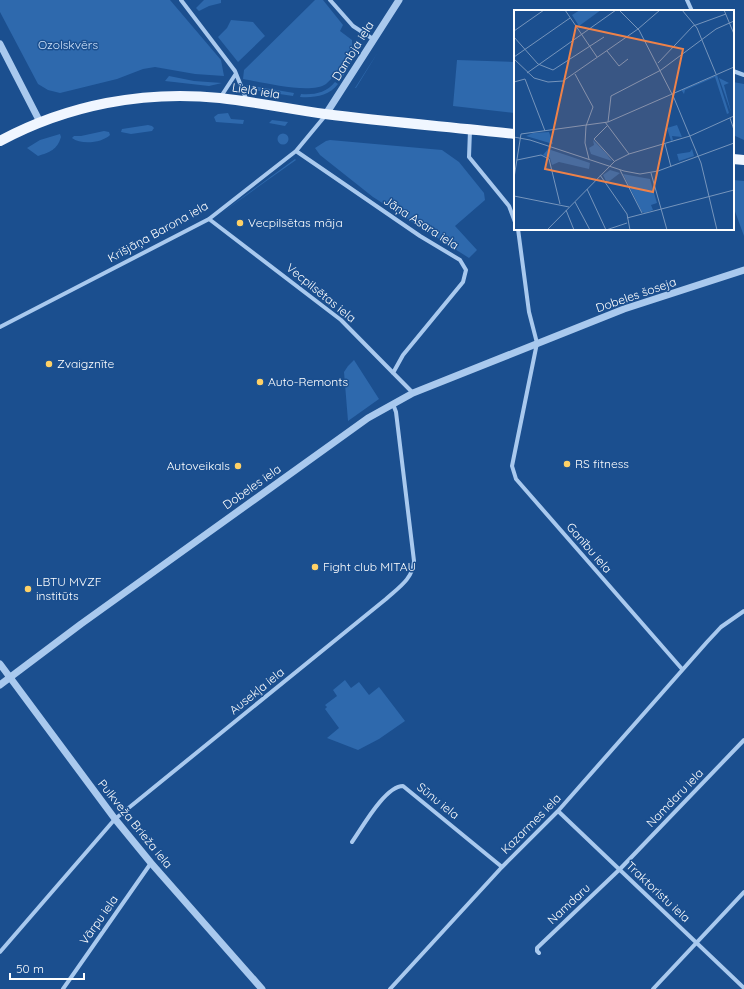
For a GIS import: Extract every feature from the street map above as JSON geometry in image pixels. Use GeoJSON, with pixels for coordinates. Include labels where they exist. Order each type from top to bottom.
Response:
{"type":"FeatureCollection","features":[{"type":"Feature","properties":{"kind":"main road","name":"Lielā iela"},"geometry":{"type":"LineString","coordinates":[[0,141],[40,122],[88,107],[129,99],[182,96],[219,98],[326,114],[514,134]]}},
{"type":"Feature","properties":{"kind":"main road"},"geometry":{"type":"LineString","coordinates":[[734,159],[744,160]]}},
{"type":"Feature","properties":{"kind":"street"},"geometry":{"type":"LineString","coordinates":[[181,0],[235,71],[235,75],[247,102]]}},
{"type":"Feature","properties":{"kind":"street"},"geometry":{"type":"LineString","coordinates":[[330,0],[353,26],[373,38]]}},
{"type":"Feature","properties":{"kind":"street","name":"Dambja iela"},"geometry":{"type":"LineString","coordinates":[[326,114],[373,38],[399,0]]}},
{"type":"Feature","properties":{"kind":"street"},"geometry":{"type":"LineString","coordinates":[[687,0],[692,10]]}},
{"type":"Feature","properties":{"kind":"street"},"geometry":{"type":"LineString","coordinates":[[0,44],[40,122]]}},
{"type":"Feature","properties":{"kind":"street"},"geometry":{"type":"LineString","coordinates":[[734,71],[744,75]]}},
{"type":"Feature","properties":{"kind":"street"},"geometry":{"type":"LineString","coordinates":[[219,98],[235,75]]}},
{"type":"Feature","properties":{"kind":"street","name":"Krišjāņa Barona iela"},"geometry":{"type":"LineString","coordinates":[[0,327],[209,219],[296,151],[326,114]]}},
{"type":"Feature","properties":{"kind":"street"},"geometry":{"type":"LineString","coordinates":[[470,129],[469,157],[509,206],[514,219]]}},
{"type":"Feature","properties":{"kind":"street","name":"Jāņa Asara iela"},"geometry":{"type":"LineString","coordinates":[[296,151],[420,236],[460,260],[466,270],[463,282],[403,355],[393,373]]}},
{"type":"Feature","properties":{"kind":"street","name":"Vecpilsētas iela"},"geometry":{"type":"LineString","coordinates":[[209,219],[341,320],[413,393]]}},
{"type":"Feature","properties":{"kind":"street"},"geometry":{"type":"LineString","coordinates":[[518,230],[529,312],[537,343]]}},
{"type":"Feature","properties":{"kind":"street","name":"Dobeles šoseja"},"geometry":{"type":"LineString","coordinates":[[537,343],[624,309],[744,270]]}},
{"type":"Feature","properties":{"kind":"street","name":"Dobeles iela"},"geometry":{"type":"LineString","coordinates":[[0,685],[239,509],[368,418],[392,403],[413,393],[537,343]]}},
{"type":"Feature","properties":{"kind":"street","name":"Ganību iela"},"geometry":{"type":"LineString","coordinates":[[537,343],[512,466],[516,479],[682,669]]}},
{"type":"Feature","properties":{"kind":"street","name":"Ausekļa iela"},"geometry":{"type":"LineString","coordinates":[[0,952],[115,819],[386,599],[410,577],[414,568],[414,561],[396,412],[392,403]]}},
{"type":"Feature","properties":{"kind":"street"},"geometry":{"type":"LineString","coordinates":[[682,669],[722,627],[744,612]]}},
{"type":"Feature","properties":{"kind":"street","name":"Pulkveža Brieža iela"},"geometry":{"type":"LineString","coordinates":[[0,664],[115,819],[151,863],[262,989]]}},
{"type":"Feature","properties":{"kind":"street","name":"Kazarmes iela"},"geometry":{"type":"LineString","coordinates":[[390,989],[502,867],[558,812],[682,669]]}},
{"type":"Feature","properties":{"kind":"street","name":"Namdaru iela"},"geometry":{"type":"LineString","coordinates":[[620,870],[744,740]]}},
{"type":"Feature","properties":{"kind":"street","name":"Sūnu iela"},"geometry":{"type":"LineString","coordinates":[[352,842],[383,798],[392,789],[397,786],[403,786],[502,867]]}},
{"type":"Feature","properties":{"kind":"street","name":"Traktoristu iela"},"geometry":{"type":"LineString","coordinates":[[558,812],[744,988]]}},
{"type":"Feature","properties":{"kind":"street","name":"Vārpu iela"},"geometry":{"type":"LineString","coordinates":[[63,989],[151,863]]}},
{"type":"Feature","properties":{"kind":"street","name":"Namdaru"},"geometry":{"type":"LineString","coordinates":[[539,953],[537,948],[620,870]]}},
{"type":"Feature","properties":{"kind":"street"},"geometry":{"type":"LineString","coordinates":[[653,989],[744,892]]}},
{"type":"Feature","properties":{"kind":"green space","name":"Ozolskvērs"},"geometry":{"type":"Polygon","coordinates":[[[0,0],[170,0],[221,60],[224,76],[195,74],[155,67],[143,69],[117,79],[60,93],[48,90],[38,84],[0,12],[0,0]]]}},
{"type":"Feature","properties":{"kind":"green space"},"geometry":{"type":"Polygon","coordinates":[[[204,0],[221,0],[221,3],[209,6],[199,11],[196,8],[204,0]]]}},
{"type":"Feature","properties":{"kind":"green space"},"geometry":{"type":"Polygon","coordinates":[[[315,0],[323,0],[343,25],[340,31],[352,40],[352,46],[330,80],[326,84],[319,87],[298,88],[243,79],[244,70],[315,0]]]}},
{"type":"Feature","properties":{"kind":"green space"},"geometry":{"type":"Polygon","coordinates":[[[231,20],[253,22],[265,36],[238,62],[218,37],[227,28],[231,20]]]}},
{"type":"Feature","properties":{"kind":"green space"},"geometry":{"type":"Polygon","coordinates":[[[356,43],[359,43],[358,50],[342,78],[340,78],[339,77],[356,50],[356,43]]]}},
{"type":"Feature","properties":{"kind":"green space"},"geometry":{"type":"Polygon","coordinates":[[[378,52],[356,88],[355,88],[378,52]]]}},
{"type":"Feature","properties":{"kind":"green space"},"geometry":{"type":"Polygon","coordinates":[[[457,60],[514,62],[514,113],[453,106],[457,60]]]}},
{"type":"Feature","properties":{"kind":"green space"},"geometry":{"type":"Polygon","coordinates":[[[169,76],[194,81],[222,83],[209,86],[165,81],[169,76]]]}},
{"type":"Feature","properties":{"kind":"green space"},"geometry":{"type":"Polygon","coordinates":[[[335,82],[338,84],[326,94],[311,97],[300,97],[301,94],[315,94],[324,91],[335,82]]]}},
{"type":"Feature","properties":{"kind":"green space"},"geometry":{"type":"Polygon","coordinates":[[[734,82],[744,84],[744,140],[734,135],[734,82]]]}},
{"type":"Feature","properties":{"kind":"green space"},"geometry":{"type":"Polygon","coordinates":[[[246,85],[294,93],[293,96],[253,90],[246,85]]]}},
{"type":"Feature","properties":{"kind":"green space"},"geometry":{"type":"Polygon","coordinates":[[[228,113],[231,119],[244,120],[243,124],[216,122],[214,117],[218,114],[228,113]]]}},
{"type":"Feature","properties":{"kind":"green space"},"geometry":{"type":"Polygon","coordinates":[[[272,120],[288,122],[285,126],[269,123],[272,120]]]}},
{"type":"Feature","properties":{"kind":"green space"},"geometry":{"type":"Polygon","coordinates":[[[148,125],[154,128],[152,131],[131,134],[121,132],[122,129],[148,125]]]}},
{"type":"Feature","properties":{"kind":"green space"},"geometry":{"type":"Polygon","coordinates":[[[104,131],[109,132],[110,135],[102,140],[81,142],[72,138],[74,136],[104,131]]]}},
{"type":"Feature","properties":{"kind":"green space"},"geometry":{"type":"Polygon","coordinates":[[[283,133],[287,135],[289,139],[287,143],[283,145],[279,143],[277,139],[279,135],[283,133]]]}},
{"type":"Feature","properties":{"kind":"green space"},"geometry":{"type":"Polygon","coordinates":[[[60,134],[61,137],[55,148],[46,153],[38,156],[27,148],[40,140],[60,134]]]}},
{"type":"Feature","properties":{"kind":"green space"},"geometry":{"type":"Polygon","coordinates":[[[330,140],[442,150],[459,162],[484,193],[485,200],[455,226],[477,250],[469,258],[373,197],[320,155],[315,148],[330,140]]]}},
{"type":"Feature","properties":{"kind":"green space"},"geometry":{"type":"Polygon","coordinates":[[[295,159],[296,160],[220,214],[295,159]]]}},
{"type":"Feature","properties":{"kind":"green space"},"geometry":{"type":"Polygon","coordinates":[[[734,180],[744,181],[744,236],[734,209],[734,180]]]}},
{"type":"Feature","properties":{"kind":"green space"},"geometry":{"type":"Polygon","coordinates":[[[354,360],[379,399],[348,421],[344,372],[354,360]]]}},
{"type":"Feature","properties":{"kind":"green space"},"geometry":{"type":"Polygon","coordinates":[[[345,680],[351,688],[359,682],[369,695],[379,687],[405,721],[379,739],[358,750],[327,738],[339,728],[325,709],[327,707],[325,705],[337,696],[333,690],[345,680]]]}},
{"type":"Feature","properties":{"kind":"place","name":"Vecpilsētas māja"},"geometry":{"type":"Point","coordinates":[240,223]}},
{"type":"Feature","properties":{"kind":"place","name":"Zvaigznīte"},"geometry":{"type":"Point","coordinates":[49,364]}},
{"type":"Feature","properties":{"kind":"place","name":"Auto-Remonts"},"geometry":{"type":"Point","coordinates":[260,382]}},
{"type":"Feature","properties":{"kind":"place","name":"RS fitness"},"geometry":{"type":"Point","coordinates":[567,464]}},
{"type":"Feature","properties":{"kind":"place","name":"Autoveikals"},"geometry":{"type":"Point","coordinates":[238,466]}},
{"type":"Feature","properties":{"kind":"place","name":"Fight club MITAU"},"geometry":{"type":"Point","coordinates":[315,567]}},
{"type":"Feature","properties":{"kind":"place","name":"LBTU MVZF institūts"},"geometry":{"type":"Point","coordinates":[28,589]}}]}
